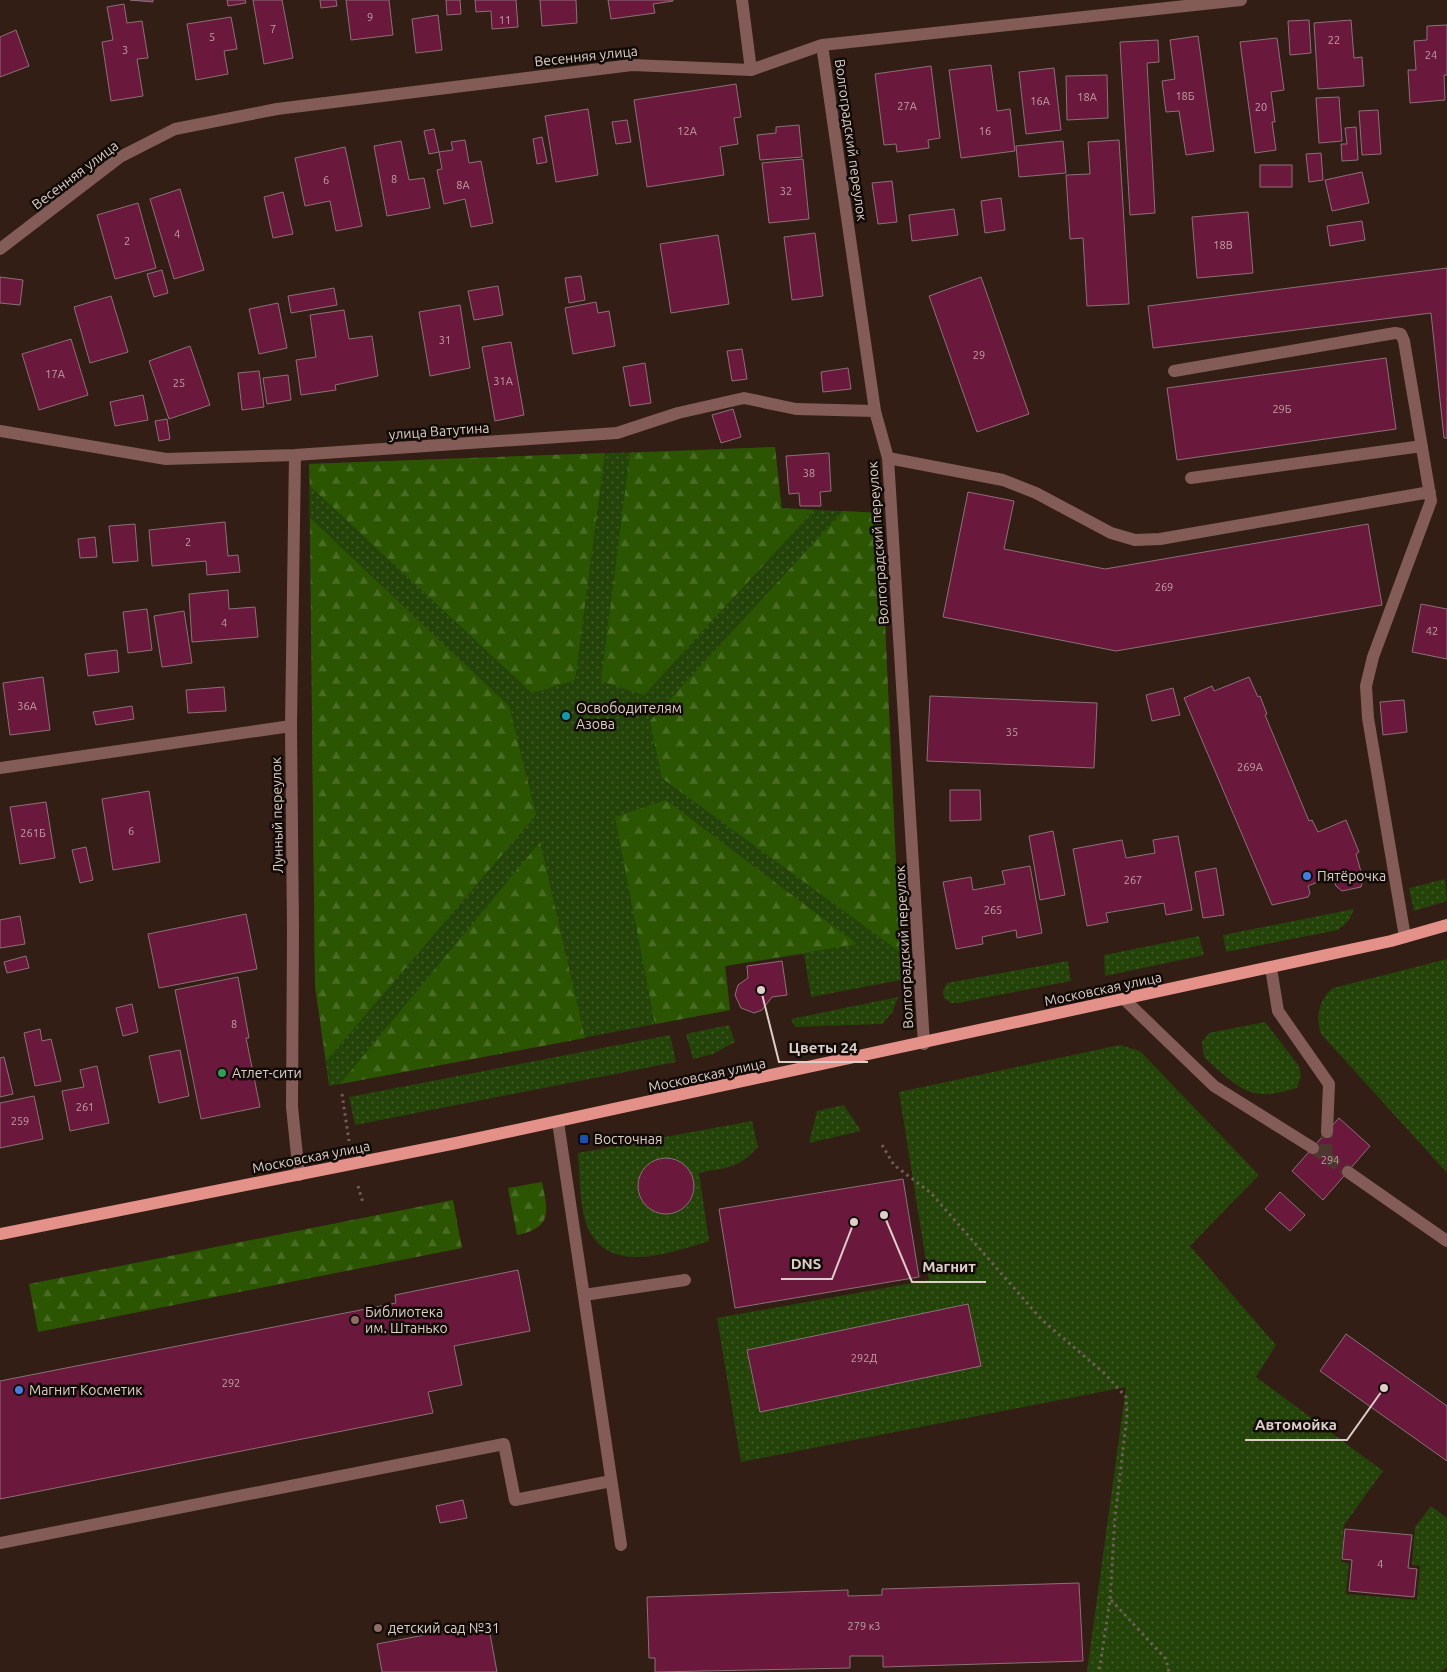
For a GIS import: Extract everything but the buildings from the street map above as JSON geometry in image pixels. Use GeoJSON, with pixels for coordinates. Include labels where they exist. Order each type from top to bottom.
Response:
{"type":"FeatureCollection","features":[{"type":"Feature","properties":{"kind":"main road","name":"Московская улица"},"geometry":{"type":"LineString","coordinates":[[0,1234],[558,1122],[924,1044],[1271,968],[1405,937],[1447,925]]}},
{"type":"Feature","properties":{"kind":"street"},"geometry":{"type":"LineString","coordinates":[[742,0],[751,70]]}},
{"type":"Feature","properties":{"kind":"street","name":"Весенняя улица"},"geometry":{"type":"LineString","coordinates":[[0,249],[120,157],[175,129],[277,109],[632,65],[751,70],[822,45],[1241,0]]}},
{"type":"Feature","properties":{"kind":"street","name":"Волгоградский переулок"},"geometry":{"type":"LineString","coordinates":[[822,45],[875,411],[888,458],[924,1044]]}},
{"type":"Feature","properties":{"kind":"street"},"geometry":{"type":"LineString","coordinates":[[1174,371],[1395,333],[1402,334],[1431,501],[1373,657],[1366,686],[1368,718],[1405,937]]}},
{"type":"Feature","properties":{"kind":"street","name":"улица Ватутина"},"geometry":{"type":"LineString","coordinates":[[0,431],[166,459],[296,455],[617,434],[678,412],[744,398],[796,409],[875,411]]}},
{"type":"Feature","properties":{"kind":"street"},"geometry":{"type":"LineString","coordinates":[[1191,478],[1422,446]]}},
{"type":"Feature","properties":{"kind":"street","name":"Лунный переулок"},"geometry":{"type":"LineString","coordinates":[[296,455],[291,726],[292,1107],[299,1175]]}},
{"type":"Feature","properties":{"kind":"street"},"geometry":{"type":"LineString","coordinates":[[888,458],[1003,480],[1036,493],[1111,533],[1135,540],[1160,539],[1430,492]]}},
{"type":"Feature","properties":{"kind":"street"},"geometry":{"type":"LineString","coordinates":[[0,768],[291,726]]}},
{"type":"Feature","properties":{"kind":"street"},"geometry":{"type":"LineString","coordinates":[[1271,968],[1278,1011],[1329,1084],[1327,1132]]}},
{"type":"Feature","properties":{"kind":"street"},"geometry":{"type":"LineString","coordinates":[[1125,1000],[1214,1086],[1312,1148]]}},
{"type":"Feature","properties":{"kind":"street"},"geometry":{"type":"LineString","coordinates":[[558,1122],[620,1545]]}},
{"type":"Feature","properties":{"kind":"street"},"geometry":{"type":"LineString","coordinates":[[1348,1172],[1447,1242]]}},
{"type":"Feature","properties":{"kind":"street"},"geometry":{"type":"LineString","coordinates":[[584,1295],[685,1280]]}},
{"type":"Feature","properties":{"kind":"street"},"geometry":{"type":"LineString","coordinates":[[0,1543],[504,1444],[515,1500],[611,1481]]}},
{"type":"Feature","properties":{"kind":"path"},"geometry":{"type":"LineString","coordinates":[[882,1145],[894,1165],[931,1193],[1042,1320],[1104,1373],[1126,1397],[1128,1415],[1115,1518],[1110,1600],[1099,1672]]}},
{"type":"Feature","properties":{"kind":"path"},"geometry":{"type":"LineString","coordinates":[[1110,1600],[1166,1659],[1169,1672]]}},
{"type":"Feature","properties":{"kind":"green space"},"geometry":{"type":"Polygon","coordinates":[[[775,447],[782,508],[880,513],[901,980],[811,997],[804,954],[725,966],[730,1010],[329,1086],[315,986],[309,464],[775,447]]]}},
{"type":"Feature","properties":{"kind":"green space"},"geometry":{"type":"Polygon","coordinates":[[[775,447],[781,508],[814,510],[644,695],[601,681],[630,453],[775,447]]]}},
{"type":"Feature","properties":{"kind":"green space"},"geometry":{"type":"Polygon","coordinates":[[[605,453],[575,680],[532,693],[310,486],[309,464],[605,453]]]}},
{"type":"Feature","properties":{"kind":"green space"},"geometry":{"type":"Polygon","coordinates":[[[843,511],[880,513],[900,952],[662,778],[650,721],[843,511]]]}},
{"type":"Feature","properties":{"kind":"green space"},"geometry":{"type":"Polygon","coordinates":[[[310,518],[509,706],[536,815],[326,1061],[315,986],[310,518]]]}},
{"type":"Feature","properties":{"kind":"green space"},"geometry":{"type":"Polygon","coordinates":[[[666,800],[857,944],[725,966],[730,1010],[655,1024],[615,817],[666,800]]]}},
{"type":"Feature","properties":{"kind":"green space"},"geometry":{"type":"Polygon","coordinates":[[[540,842],[585,1038],[340,1084],[540,842]]]}},
{"type":"Feature","properties":{"kind":"green space"},"geometry":{"type":"Polygon","coordinates":[[[1445,879],[1447,901],[1414,911],[1409,888],[1445,879]]]}},
{"type":"Feature","properties":{"kind":"green space"},"geometry":{"type":"Polygon","coordinates":[[[1354,909],[1349,920],[1338,930],[1226,952],[1223,935],[1354,909]]]}},
{"type":"Feature","properties":{"kind":"green space"},"geometry":{"type":"Polygon","coordinates":[[[1199,936],[1204,955],[1105,976],[1104,955],[1199,936]]]}},
{"type":"Feature","properties":{"kind":"green space"},"geometry":{"type":"Polygon","coordinates":[[[1447,959],[1447,1173],[1321,1034],[1318,1015],[1321,1003],[1333,988],[1447,959]]]}},
{"type":"Feature","properties":{"kind":"green space"},"geometry":{"type":"Polygon","coordinates":[[[1068,961],[1071,981],[958,1003],[951,1003],[944,998],[943,991],[947,983],[1068,961]]]}},
{"type":"Feature","properties":{"kind":"green space"},"geometry":{"type":"Polygon","coordinates":[[[898,997],[892,1013],[882,1024],[795,1027],[791,1019],[898,997]]]}},
{"type":"Feature","properties":{"kind":"green space"},"geometry":{"type":"Polygon","coordinates":[[[1265,1022],[1299,1066],[1301,1076],[1297,1088],[1268,1094],[1245,1090],[1232,1082],[1204,1057],[1202,1042],[1209,1033],[1265,1022]]]}},
{"type":"Feature","properties":{"kind":"green space"},"geometry":{"type":"Polygon","coordinates":[[[729,1025],[735,1042],[713,1054],[693,1059],[686,1034],[729,1025]]]}},
{"type":"Feature","properties":{"kind":"green space"},"geometry":{"type":"Polygon","coordinates":[[[670,1035],[676,1062],[355,1125],[349,1097],[670,1035]]]}},
{"type":"Feature","properties":{"kind":"green space"},"geometry":{"type":"Polygon","coordinates":[[[1120,1045],[1140,1051],[1259,1175],[1190,1246],[1276,1345],[1256,1377],[1383,1471],[1344,1525],[1341,1562],[1349,1563],[1346,1594],[1417,1600],[1420,1566],[1412,1565],[1415,1527],[1431,1506],[1447,1518],[1447,1667],[1440,1672],[1087,1672],[1126,1387],[741,1462],[717,1318],[929,1280],[899,1092],[1120,1045]]]}},
{"type":"Feature","properties":{"kind":"green space"},"geometry":{"type":"Polygon","coordinates":[[[844,1105],[861,1131],[809,1143],[817,1111],[844,1105]]]}},
{"type":"Feature","properties":{"kind":"green space"},"geometry":{"type":"Polygon","coordinates":[[[752,1121],[758,1147],[737,1164],[699,1173],[709,1241],[645,1257],[628,1257],[613,1253],[600,1245],[590,1232],[586,1224],[582,1204],[578,1153],[752,1121]],[[660,1158],[653,1161],[640,1176],[638,1189],[640,1196],[650,1209],[664,1213],[677,1211],[686,1205],[692,1197],[694,1187],[692,1176],[686,1167],[675,1161],[660,1158]]]}},
{"type":"Feature","properties":{"kind":"green space"},"geometry":{"type":"Polygon","coordinates":[[[542,1182],[546,1202],[545,1217],[537,1228],[517,1235],[508,1188],[542,1182]]]}},
{"type":"Feature","properties":{"kind":"green space"},"geometry":{"type":"Polygon","coordinates":[[[453,1200],[462,1248],[38,1332],[29,1284],[453,1200]]]}},
{"type":"Feature","properties":{"kind":"tunnel"},"geometry":{"type":"LineString","coordinates":[[1326,1156],[1327,1132]]}},
{"type":"Feature","properties":{"kind":"tunnel"},"geometry":{"type":"LineString","coordinates":[[1313,1148],[1348,1172]]}},
{"type":"Feature","properties":{"kind":"place","name":"Освободителям Азова"},"geometry":{"type":"Point","coordinates":[566,716]}},
{"type":"Feature","properties":{"kind":"place","name":"Пятёрочка"},"geometry":{"type":"Point","coordinates":[1307,876]}},
{"type":"Feature","properties":{"kind":"place","name":"Цветы 24"},"geometry":{"type":"Point","coordinates":[761,990]}},
{"type":"Feature","properties":{"kind":"place","name":"Атлет-сити"},"geometry":{"type":"Point","coordinates":[222,1073]}},
{"type":"Feature","properties":{"kind":"place","name":"Восточная"},"geometry":{"type":"Point","coordinates":[584,1139]}},
{"type":"Feature","properties":{"kind":"place","name":"Магнит"},"geometry":{"type":"Point","coordinates":[884,1215]}},
{"type":"Feature","properties":{"kind":"place","name":"DNS"},"geometry":{"type":"Point","coordinates":[854,1222]}},
{"type":"Feature","properties":{"kind":"place","name":"Библиотека им. Штанько"},"geometry":{"type":"Point","coordinates":[355,1320]}},
{"type":"Feature","properties":{"kind":"place","name":"Автомойка"},"geometry":{"type":"Point","coordinates":[1384,1388]}},
{"type":"Feature","properties":{"kind":"place","name":"Магнит Косметик"},"geometry":{"type":"Point","coordinates":[19,1390]}},
{"type":"Feature","properties":{"kind":"place","name":"детский сад №31"},"geometry":{"type":"Point","coordinates":[378,1628]}}]}
